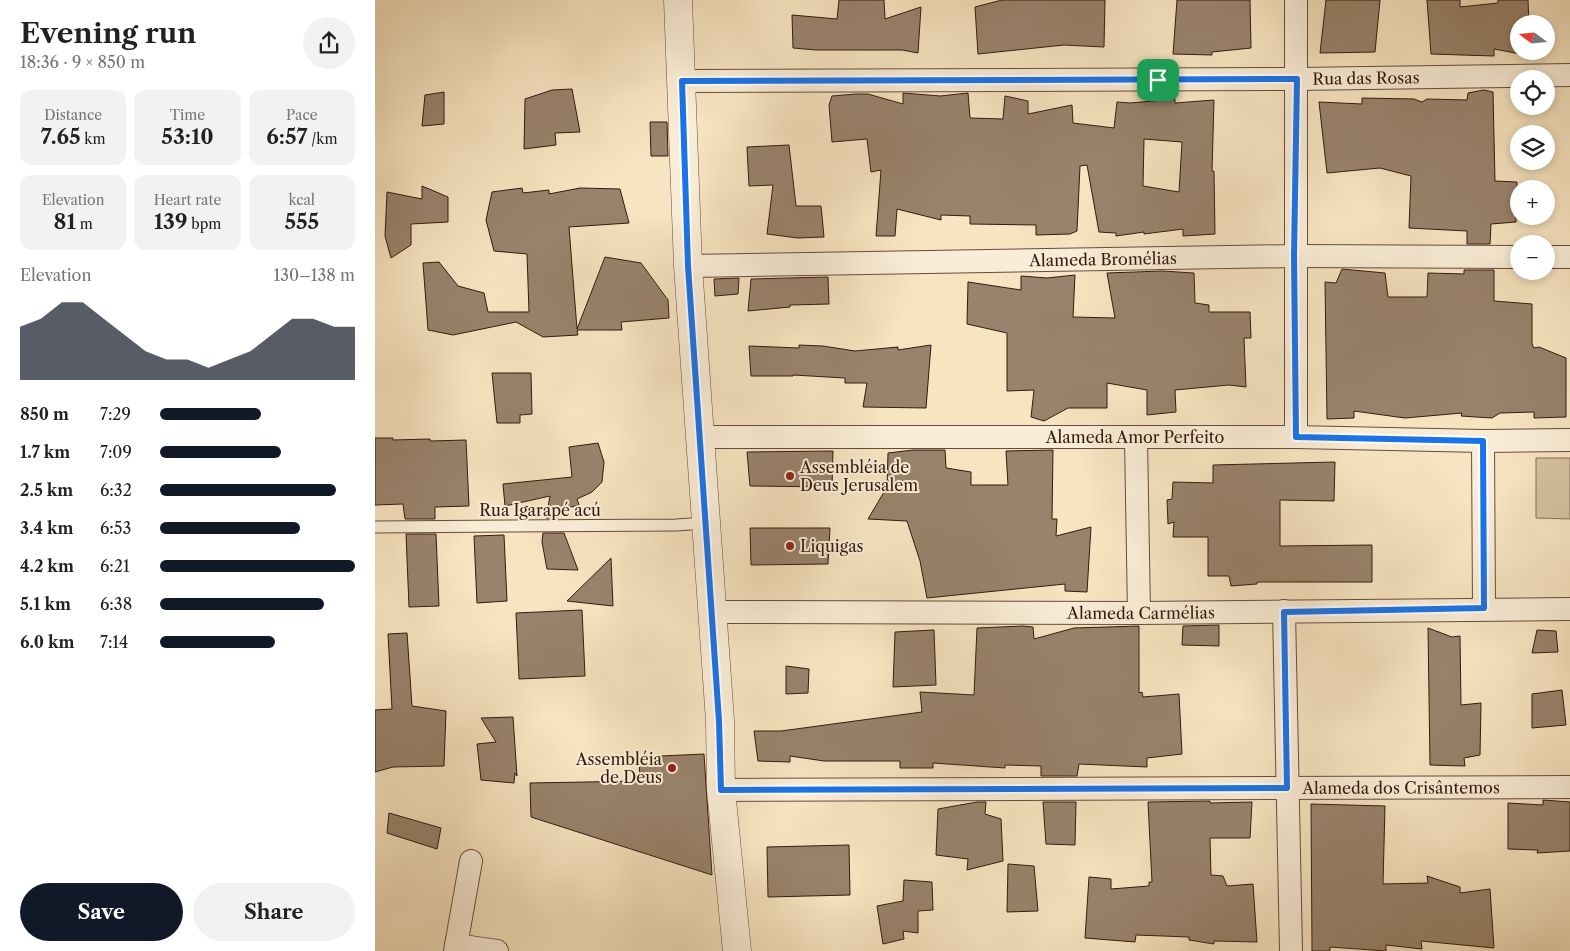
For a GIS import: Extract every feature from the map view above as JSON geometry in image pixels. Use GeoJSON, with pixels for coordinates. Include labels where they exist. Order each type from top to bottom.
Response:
{"type":"FeatureCollection","features":[{"type":"Feature","properties":{"kind":"street"},"geometry":{"type":"LineString","coordinates":[[679,0],[688,266],[712,612],[721,790],[737,951]]}},
{"type":"Feature","properties":{"kind":"street"},"geometry":{"type":"LineString","coordinates":[[1296,0],[1297,79],[1294,256],[1296,437]]}},
{"type":"Feature","properties":{"kind":"street","name":"Rua das Rosas"},"geometry":{"type":"LineString","coordinates":[[682,81],[1297,79],[1570,74]]}},
{"type":"Feature","properties":{"kind":"street","name":"Alameda Bromélias"},"geometry":{"type":"LineString","coordinates":[[688,266],[1294,256],[1510,257]]}},
{"type":"Feature","properties":{"kind":"street"},"geometry":{"type":"LineString","coordinates":[[1555,257],[1570,257]]}},
{"type":"Feature","properties":{"kind":"street","name":"Alameda Amor Perfeito"},"geometry":{"type":"LineString","coordinates":[[699,437],[1296,437],[1483,441],[1570,440]]}},
{"type":"Feature","properties":{"kind":"street"},"geometry":{"type":"LineString","coordinates":[[1137,438],[1139,613]]}},
{"type":"Feature","properties":{"kind":"street"},"geometry":{"type":"LineString","coordinates":[[1483,441],[1484,608]]}},
{"type":"Feature","properties":{"kind":"street","name":"Alameda Carmélias"},"geometry":{"type":"LineString","coordinates":[[712,612],[1139,613],[1484,608],[1570,609]]}},
{"type":"Feature","properties":{"kind":"street"},"geometry":{"type":"LineString","coordinates":[[1284,612],[1291,951]]}},
{"type":"Feature","properties":{"kind":"street","name":"Alameda dos Crisântemos"},"geometry":{"type":"LineString","coordinates":[[721,790],[1570,787]]}},
{"type":"Feature","properties":{"kind":"street"},"geometry":{"type":"LineString","coordinates":[[471,861],[456,948],[497,951]]}},
{"type":"Feature","properties":{"kind":"lane","name":"Rua Igarapé acú"},"geometry":{"type":"LineString","coordinates":[[375,527],[676,525],[706,523]]}},
{"type":"Feature","properties":{"kind":"shaded area"},"geometry":{"type":"Polygon","coordinates":[[[1536,458],[1570,458],[1570,519],[1536,518],[1536,458]]]}},
{"type":"Feature","properties":{"kind":"building"},"geometry":{"type":"Polygon","coordinates":[[[839,0],[884,0],[885,19],[921,7],[918,53],[902,50],[816,50],[793,48],[792,15],[837,19],[839,0]]]}},
{"type":"Feature","properties":{"kind":"building"},"geometry":{"type":"Polygon","coordinates":[[[1002,0],[1105,0],[1104,47],[1064,45],[978,54],[975,7],[1002,0]]]}},
{"type":"Feature","properties":{"kind":"building"},"geometry":{"type":"Polygon","coordinates":[[[1177,0],[1250,0],[1251,48],[1212,52],[1212,55],[1173,54],[1177,0]]]}},
{"type":"Feature","properties":{"kind":"building"},"geometry":{"type":"Polygon","coordinates":[[[1326,0],[1380,0],[1375,52],[1320,53],[1326,0]]]}},
{"type":"Feature","properties":{"kind":"building"},"geometry":{"type":"Polygon","coordinates":[[[1427,0],[1460,0],[1460,7],[1498,3],[1498,0],[1528,0],[1529,15],[1510,15],[1510,52],[1494,49],[1494,56],[1431,54],[1427,0]]]}},
{"type":"Feature","properties":{"kind":"building"},"geometry":{"type":"Polygon","coordinates":[[[572,89],[580,132],[555,133],[556,145],[524,149],[525,99],[552,90],[572,89]]]}},
{"type":"Feature","properties":{"kind":"building"},"geometry":{"type":"Polygon","coordinates":[[[1484,90],[1493,92],[1495,181],[1510,182],[1510,222],[1491,224],[1490,244],[1467,244],[1467,231],[1409,228],[1411,176],[1380,168],[1327,173],[1319,102],[1362,104],[1362,98],[1414,99],[1422,102],[1427,99],[1467,100],[1468,93],[1484,90]]]}},
{"type":"Feature","properties":{"kind":"building"},"geometry":{"type":"Polygon","coordinates":[[[444,92],[444,124],[422,126],[425,95],[444,92]]]}},
{"type":"Feature","properties":{"kind":"building"},"geometry":{"type":"Polygon","coordinates":[[[903,93],[940,96],[968,93],[970,118],[1003,119],[1005,96],[1028,101],[1028,114],[1072,105],[1073,123],[1114,128],[1117,102],[1130,103],[1175,99],[1175,103],[1214,100],[1212,171],[1214,171],[1215,234],[1183,236],[1183,229],[1116,236],[1116,233],[1099,232],[1087,165],[1080,166],[1077,231],[1070,234],[1036,235],[1036,225],[970,224],[970,216],[941,215],[941,220],[897,209],[895,236],[876,236],[881,170],[871,172],[867,139],[832,142],[829,105],[832,96],[856,94],[868,94],[903,104],[903,93]],[[1144,139],[1143,186],[1179,192],[1182,142],[1144,139]]]}},
{"type":"Feature","properties":{"kind":"building"},"geometry":{"type":"Polygon","coordinates":[[[650,122],[667,122],[668,156],[651,156],[650,122]]]}},
{"type":"Feature","properties":{"kind":"building"},"geometry":{"type":"Polygon","coordinates":[[[789,145],[796,206],[821,206],[824,237],[798,238],[767,234],[773,185],[749,186],[747,147],[789,145]]]}},
{"type":"Feature","properties":{"kind":"building"},"geometry":{"type":"Polygon","coordinates":[[[422,186],[448,197],[448,222],[411,224],[411,245],[391,258],[385,236],[387,192],[422,199],[422,186]]]}},
{"type":"Feature","properties":{"kind":"building"},"geometry":{"type":"Polygon","coordinates":[[[522,188],[523,193],[549,190],[549,194],[580,188],[620,189],[629,223],[569,227],[577,329],[605,257],[641,263],[668,300],[669,318],[621,322],[622,330],[577,330],[578,335],[543,337],[516,322],[453,335],[428,330],[423,263],[439,262],[458,286],[484,293],[488,312],[529,312],[527,254],[494,251],[486,220],[492,192],[522,188]]]}},
{"type":"Feature","properties":{"kind":"building"},"geometry":{"type":"Polygon","coordinates":[[[1342,269],[1385,273],[1388,297],[1427,297],[1428,273],[1464,274],[1464,270],[1494,270],[1494,301],[1532,304],[1532,344],[1534,348],[1539,347],[1566,358],[1566,417],[1534,418],[1534,412],[1500,413],[1492,418],[1461,416],[1462,413],[1405,418],[1354,411],[1354,418],[1327,419],[1325,282],[1336,283],[1342,269]]]}},
{"type":"Feature","properties":{"kind":"building"},"geometry":{"type":"Polygon","coordinates":[[[1162,271],[1194,273],[1195,303],[1209,305],[1209,312],[1250,312],[1251,338],[1244,338],[1246,387],[1229,385],[1175,390],[1176,412],[1147,415],[1147,390],[1107,383],[1107,408],[1068,408],[1044,421],[1031,417],[1034,390],[1007,391],[1007,333],[967,324],[968,282],[1021,290],[1021,276],[1047,278],[1075,275],[1073,317],[1115,318],[1107,273],[1162,271]]]}},
{"type":"Feature","properties":{"kind":"building"},"geometry":{"type":"Polygon","coordinates":[[[828,277],[829,304],[790,305],[790,307],[748,311],[751,279],[828,277]]]}},
{"type":"Feature","properties":{"kind":"building"},"geometry":{"type":"Polygon","coordinates":[[[739,278],[738,294],[715,296],[714,279],[739,278]]]}},
{"type":"Feature","properties":{"kind":"building"},"geometry":{"type":"Polygon","coordinates":[[[799,345],[823,346],[855,351],[898,347],[898,350],[931,345],[926,408],[863,407],[867,383],[845,383],[845,378],[793,375],[751,376],[749,346],[799,348],[799,345]]]}},
{"type":"Feature","properties":{"kind":"building"},"geometry":{"type":"Polygon","coordinates":[[[492,373],[531,373],[532,414],[520,415],[520,423],[497,423],[492,373]]]}},
{"type":"Feature","properties":{"kind":"building"},"geometry":{"type":"Polygon","coordinates":[[[375,438],[393,438],[393,440],[430,439],[430,441],[466,440],[469,506],[435,507],[435,519],[405,519],[403,504],[375,505],[375,438]]]}},
{"type":"Feature","properties":{"kind":"building"},"geometry":{"type":"Polygon","coordinates":[[[598,443],[604,462],[602,482],[592,492],[577,499],[579,505],[555,511],[558,518],[546,518],[550,496],[505,506],[503,484],[572,477],[569,447],[598,443]]]}},
{"type":"Feature","properties":{"kind":"building"},"geometry":{"type":"Polygon","coordinates":[[[913,450],[945,450],[946,468],[971,472],[971,485],[1008,485],[1006,451],[1053,450],[1052,519],[1057,519],[1056,536],[1091,527],[1087,592],[1065,591],[1065,584],[927,598],[920,561],[907,521],[868,519],[887,487],[888,453],[913,450]]]}},
{"type":"Feature","properties":{"kind":"building","name":"Assembléia de Deus Jerusalem"},"geometry":{"type":"Polygon","coordinates":[[[833,451],[832,487],[750,486],[747,452],[833,451]]]}},
{"type":"Feature","properties":{"kind":"building"},"geometry":{"type":"Polygon","coordinates":[[[1335,462],[1334,501],[1280,500],[1280,546],[1372,545],[1372,582],[1257,582],[1257,584],[1231,586],[1229,576],[1208,576],[1208,537],[1173,537],[1174,522],[1168,524],[1167,500],[1172,499],[1173,482],[1213,483],[1213,465],[1335,462]]]}},
{"type":"Feature","properties":{"kind":"building","name":"Liquigas"},"geometry":{"type":"Polygon","coordinates":[[[750,528],[830,528],[828,564],[751,565],[750,528]]]}},
{"type":"Feature","properties":{"kind":"building"},"geometry":{"type":"Polygon","coordinates":[[[543,533],[564,533],[578,570],[547,569],[542,542],[543,533]]]}},
{"type":"Feature","properties":{"kind":"building"},"geometry":{"type":"Polygon","coordinates":[[[406,534],[436,534],[439,606],[409,607],[406,534]]]}},
{"type":"Feature","properties":{"kind":"building"},"geometry":{"type":"Polygon","coordinates":[[[504,535],[507,601],[477,603],[474,536],[504,535]]]}},
{"type":"Feature","properties":{"kind":"building"},"geometry":{"type":"Polygon","coordinates":[[[611,558],[613,606],[567,601],[611,558]]]}},
{"type":"Feature","properties":{"kind":"building"},"geometry":{"type":"Polygon","coordinates":[[[582,610],[585,676],[519,679],[516,613],[582,610]]]}},
{"type":"Feature","properties":{"kind":"building"},"geometry":{"type":"Polygon","coordinates":[[[1219,625],[1219,646],[1182,645],[1183,626],[1219,625]]]}},
{"type":"Feature","properties":{"kind":"building"},"geometry":{"type":"Polygon","coordinates":[[[1139,626],[1139,693],[1142,692],[1143,697],[1179,694],[1182,754],[1147,758],[1147,767],[1079,764],[1077,776],[1041,776],[1041,766],[1005,765],[1005,768],[933,763],[933,768],[900,768],[900,761],[824,761],[790,756],[790,762],[758,761],[754,731],[781,731],[922,712],[920,692],[974,695],[977,628],[1033,627],[1034,639],[1074,628],[1139,626]]]}},
{"type":"Feature","properties":{"kind":"building"},"geometry":{"type":"Polygon","coordinates":[[[1428,628],[1452,637],[1460,636],[1461,705],[1481,703],[1480,755],[1464,758],[1465,766],[1430,765],[1428,628]]]}},
{"type":"Feature","properties":{"kind":"building"},"geometry":{"type":"Polygon","coordinates":[[[934,630],[936,685],[893,687],[895,632],[934,630]]]}},
{"type":"Feature","properties":{"kind":"building"},"geometry":{"type":"Polygon","coordinates":[[[1537,630],[1556,631],[1558,652],[1532,653],[1537,630]]]}},
{"type":"Feature","properties":{"kind":"building"},"geometry":{"type":"Polygon","coordinates":[[[407,633],[412,706],[446,711],[444,766],[393,767],[375,772],[375,710],[392,709],[388,634],[407,633]]]}},
{"type":"Feature","properties":{"kind":"building"},"geometry":{"type":"Polygon","coordinates":[[[786,666],[809,669],[808,693],[786,694],[786,666]]]}},
{"type":"Feature","properties":{"kind":"building"},"geometry":{"type":"Polygon","coordinates":[[[1562,690],[1566,725],[1532,728],[1532,694],[1562,690]]]}},
{"type":"Feature","properties":{"kind":"building"},"geometry":{"type":"Polygon","coordinates":[[[513,717],[517,776],[515,773],[514,783],[481,780],[477,744],[496,742],[481,718],[513,717]]]}},
{"type":"Feature","properties":{"kind":"building"},"geometry":{"type":"Polygon","coordinates":[[[704,754],[712,875],[531,817],[530,783],[640,781],[639,757],[704,754]]]}},
{"type":"Feature","properties":{"kind":"building"},"geometry":{"type":"Polygon","coordinates":[[[1543,800],[1570,802],[1570,851],[1537,853],[1538,850],[1508,849],[1508,803],[1543,805],[1543,800]]]}},
{"type":"Feature","properties":{"kind":"building"},"geometry":{"type":"Polygon","coordinates":[[[1210,801],[1210,803],[1252,802],[1250,838],[1210,838],[1211,875],[1223,876],[1227,886],[1253,884],[1257,942],[1214,941],[1214,944],[1189,940],[1189,937],[1136,935],[1135,942],[1085,938],[1089,877],[1111,879],[1111,889],[1149,886],[1149,882],[1152,882],[1148,802],[1210,801]]]}},
{"type":"Feature","properties":{"kind":"building"},"geometry":{"type":"Polygon","coordinates":[[[986,802],[985,814],[1001,819],[1003,861],[967,870],[968,859],[936,855],[938,809],[986,802]]]}},
{"type":"Feature","properties":{"kind":"building"},"geometry":{"type":"Polygon","coordinates":[[[1043,802],[1076,802],[1075,845],[1046,844],[1043,802]]]}},
{"type":"Feature","properties":{"kind":"building"},"geometry":{"type":"Polygon","coordinates":[[[1311,804],[1385,806],[1383,884],[1428,883],[1427,876],[1460,887],[1460,893],[1490,889],[1494,948],[1421,941],[1422,949],[1386,945],[1386,951],[1330,947],[1330,951],[1312,951],[1311,804]]]}},
{"type":"Feature","properties":{"kind":"building"},"geometry":{"type":"Polygon","coordinates":[[[389,813],[441,828],[437,849],[387,833],[389,813]]]}},
{"type":"Feature","properties":{"kind":"building"},"geometry":{"type":"Polygon","coordinates":[[[849,845],[850,895],[768,897],[767,847],[849,845]]]}},
{"type":"Feature","properties":{"kind":"building"},"geometry":{"type":"Polygon","coordinates":[[[1008,864],[1034,866],[1038,911],[1007,912],[1008,864]]]}},
{"type":"Feature","properties":{"kind":"building"},"geometry":{"type":"Polygon","coordinates":[[[904,880],[932,882],[933,910],[918,911],[918,933],[903,931],[904,939],[883,944],[877,906],[903,901],[904,880]]]}},
{"type":"Feature","properties":{"kind":"place","name":"Assembléia de Deus Jerusalem"},"geometry":{"type":"Point","coordinates":[790,476]}},
{"type":"Feature","properties":{"kind":"place","name":"Liquigas"},"geometry":{"type":"Point","coordinates":[790,546]}},
{"type":"Feature","properties":{"kind":"place","name":"Assembléia de Deus"},"geometry":{"type":"Point","coordinates":[672,768]}},
{"type":"Feature","properties":{"kind":"route"},"geometry":{"type":"LineString","coordinates":[[1297,79],[1294,256],[1296,437],[1483,441],[1484,608],[1284,612],[1287,788],[721,790],[719,721],[699,437],[695,346],[688,266],[682,81],[1158,80],[1297,79]]}}]}
